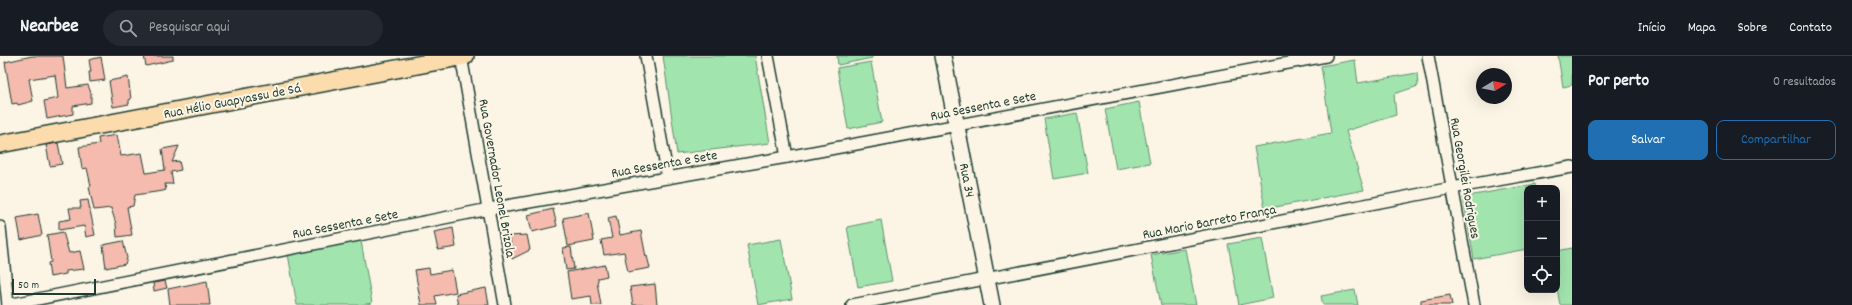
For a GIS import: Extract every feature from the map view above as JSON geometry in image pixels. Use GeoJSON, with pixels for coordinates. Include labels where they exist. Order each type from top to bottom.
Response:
{"type":"FeatureCollection","features":[{"type":"Feature","properties":{"kind":"main road","name":"Rua Hélio Guapyassu de Sá"},"geometry":{"type":"LineString","coordinates":[[0,144],[463,56]]}},
{"type":"Feature","properties":{"kind":"street","name":"Rua Governador Leonel Brizola"},"geometry":{"type":"LineString","coordinates":[[463,56],[505,305]]}},
{"type":"Feature","properties":{"kind":"street"},"geometry":{"type":"LineString","coordinates":[[646,56],[668,178]]}},
{"type":"Feature","properties":{"kind":"street"},"geometry":{"type":"LineString","coordinates":[[768,56],[787,157]]}},
{"type":"Feature","properties":{"kind":"street","name":"Rua 34"},"geometry":{"type":"LineString","coordinates":[[943,56],[992,305]]}},
{"type":"Feature","properties":{"kind":"street","name":"Rua Sessenta e Sete"},"geometry":{"type":"LineString","coordinates":[[8,305],[489,209],[787,157],[1326,56]]}},
{"type":"Feature","properties":{"kind":"street","name":"Rua Georgilei Rodrigues"},"geometry":{"type":"LineString","coordinates":[[1428,56],[1474,305]]}},
{"type":"Feature","properties":{"kind":"street","name":"Rua Mario Barreto França"},"geometry":{"type":"LineString","coordinates":[[852,305],[987,280],[1452,188],[1572,167]]}},
{"type":"Feature","properties":{"kind":"street"},"geometry":{"type":"LineString","coordinates":[[0,227],[8,305]]}},
{"type":"Feature","properties":{"kind":"green space"},"geometry":{"type":"Polygon","coordinates":[[[663,56],[755,56],[770,143],[677,154],[663,56]]]}},
{"type":"Feature","properties":{"kind":"green space"},"geometry":{"type":"Polygon","coordinates":[[[837,56],[872,56],[872,58],[838,65],[837,56]]]}},
{"type":"Feature","properties":{"kind":"green space"},"geometry":{"type":"Polygon","coordinates":[[[1558,56],[1572,56],[1572,85],[1563,87],[1558,56]]]}},
{"type":"Feature","properties":{"kind":"green space"},"geometry":{"type":"Polygon","coordinates":[[[1355,60],[1358,83],[1417,73],[1418,86],[1394,94],[1396,115],[1346,131],[1364,190],[1265,209],[1254,147],[1331,133],[1321,66],[1355,60]]]}},
{"type":"Feature","properties":{"kind":"green space"},"geometry":{"type":"Polygon","coordinates":[[[871,62],[882,122],[848,129],[837,68],[871,62]]]}},
{"type":"Feature","properties":{"kind":"green space"},"geometry":{"type":"Polygon","coordinates":[[[1139,102],[1150,163],[1116,169],[1105,109],[1139,102]]]}},
{"type":"Feature","properties":{"kind":"green space"},"geometry":{"type":"Polygon","coordinates":[[[1077,113],[1088,173],[1054,179],[1044,119],[1077,113]]]}},
{"type":"Feature","properties":{"kind":"green space"},"geometry":{"type":"Polygon","coordinates":[[[1524,186],[1524,250],[1474,259],[1463,197],[1524,186]]]}},
{"type":"Feature","properties":{"kind":"green space"},"geometry":{"type":"Polygon","coordinates":[[[881,220],[892,281],[858,287],[847,227],[881,220]]]}},
{"type":"Feature","properties":{"kind":"green space"},"geometry":{"type":"Polygon","coordinates":[[[1262,238],[1273,298],[1239,305],[1228,244],[1262,238]]]}},
{"type":"Feature","properties":{"kind":"green space"},"geometry":{"type":"Polygon","coordinates":[[[781,239],[792,299],[758,305],[747,245],[781,239]]]}},
{"type":"Feature","properties":{"kind":"green space"},"geometry":{"type":"Polygon","coordinates":[[[361,241],[372,303],[361,305],[297,305],[288,254],[361,241]]]}},
{"type":"Feature","properties":{"kind":"green space"},"geometry":{"type":"Polygon","coordinates":[[[1572,248],[1572,305],[1560,305],[1558,293],[1560,293],[1560,250],[1572,248]]]}},
{"type":"Feature","properties":{"kind":"green space"},"geometry":{"type":"Polygon","coordinates":[[[1185,249],[1196,305],[1161,305],[1151,255],[1185,249]]]}},
{"type":"Feature","properties":{"kind":"green space"},"geometry":{"type":"Polygon","coordinates":[[[1355,290],[1358,305],[1323,305],[1321,296],[1355,290]]]}},
{"type":"Feature","properties":{"kind":"building"},"geometry":{"type":"Polygon","coordinates":[[[32,56],[63,56],[67,88],[88,85],[91,93],[91,103],[73,106],[73,114],[47,119],[44,101],[58,98],[55,75],[29,79],[33,101],[18,105],[17,103],[12,104],[5,62],[32,56]]]}},
{"type":"Feature","properties":{"kind":"building"},"geometry":{"type":"Polygon","coordinates":[[[144,56],[173,56],[173,60],[146,66],[144,56]]]}},
{"type":"Feature","properties":{"kind":"building"},"geometry":{"type":"Polygon","coordinates":[[[101,57],[105,80],[90,82],[89,72],[91,72],[89,60],[101,57]]]}},
{"type":"Feature","properties":{"kind":"building"},"geometry":{"type":"Polygon","coordinates":[[[128,77],[131,99],[129,100],[129,104],[113,107],[109,81],[128,77]]]}},
{"type":"Feature","properties":{"kind":"building"},"geometry":{"type":"Polygon","coordinates":[[[117,135],[121,156],[142,153],[146,173],[165,170],[162,149],[179,146],[172,162],[179,161],[181,170],[171,172],[173,184],[165,184],[166,190],[135,195],[133,206],[127,207],[132,235],[117,237],[116,224],[111,208],[94,210],[87,168],[82,169],[79,147],[99,144],[98,138],[117,135]]]}},
{"type":"Feature","properties":{"kind":"building"},"geometry":{"type":"Polygon","coordinates":[[[58,143],[62,164],[50,166],[46,145],[58,143]]]}},
{"type":"Feature","properties":{"kind":"building"},"geometry":{"type":"Polygon","coordinates":[[[88,200],[95,235],[86,237],[84,226],[59,230],[59,221],[71,219],[69,208],[81,208],[80,201],[88,200]]]}},
{"type":"Feature","properties":{"kind":"building"},"geometry":{"type":"Polygon","coordinates":[[[553,209],[557,226],[532,232],[528,215],[553,209]]]}},
{"type":"Feature","properties":{"kind":"building"},"geometry":{"type":"Polygon","coordinates":[[[589,213],[594,241],[568,246],[563,218],[589,213]]]}},
{"type":"Feature","properties":{"kind":"building"},"geometry":{"type":"Polygon","coordinates":[[[38,214],[42,235],[21,240],[17,218],[38,214]]]}},
{"type":"Feature","properties":{"kind":"building"},"geometry":{"type":"Polygon","coordinates":[[[616,216],[620,235],[641,231],[646,257],[647,256],[650,268],[628,272],[624,252],[604,255],[601,240],[612,238],[608,218],[616,216]]]}},
{"type":"Feature","properties":{"kind":"building"},"geometry":{"type":"Polygon","coordinates":[[[453,228],[456,247],[438,250],[434,232],[453,228]]]}},
{"type":"Feature","properties":{"kind":"building"},"geometry":{"type":"Polygon","coordinates":[[[63,232],[69,253],[80,251],[84,269],[66,271],[66,274],[50,277],[48,263],[51,262],[47,235],[63,232]]]}},
{"type":"Feature","properties":{"kind":"building"},"geometry":{"type":"Polygon","coordinates":[[[527,235],[530,250],[512,259],[510,236],[527,235]]]}},
{"type":"Feature","properties":{"kind":"building"},"geometry":{"type":"Polygon","coordinates":[[[123,241],[127,258],[125,264],[106,268],[103,245],[123,241]]]}},
{"type":"Feature","properties":{"kind":"building"},"geometry":{"type":"Polygon","coordinates":[[[571,247],[574,269],[566,270],[563,248],[571,247]]]}},
{"type":"Feature","properties":{"kind":"building"},"geometry":{"type":"Polygon","coordinates":[[[605,265],[607,276],[598,278],[597,282],[601,305],[592,305],[591,296],[571,299],[567,272],[605,265]]]}},
{"type":"Feature","properties":{"kind":"building"},"geometry":{"type":"Polygon","coordinates":[[[429,268],[430,274],[452,270],[456,292],[435,296],[437,305],[421,305],[415,270],[429,268]]]}},
{"type":"Feature","properties":{"kind":"building"},"geometry":{"type":"Polygon","coordinates":[[[165,281],[167,288],[154,291],[153,283],[165,281]]]}},
{"type":"Feature","properties":{"kind":"building"},"geometry":{"type":"Polygon","coordinates":[[[207,281],[210,305],[170,305],[168,289],[207,281]]]}},
{"type":"Feature","properties":{"kind":"building"},"geometry":{"type":"Polygon","coordinates":[[[655,284],[657,305],[633,305],[630,287],[655,284]]]}},
{"type":"Feature","properties":{"kind":"building"},"geometry":{"type":"Polygon","coordinates":[[[486,288],[489,305],[458,305],[456,294],[486,288]]]}},
{"type":"Feature","properties":{"kind":"building"},"geometry":{"type":"Polygon","coordinates":[[[1450,295],[1452,305],[1421,305],[1421,300],[1450,295]]]}}]}
